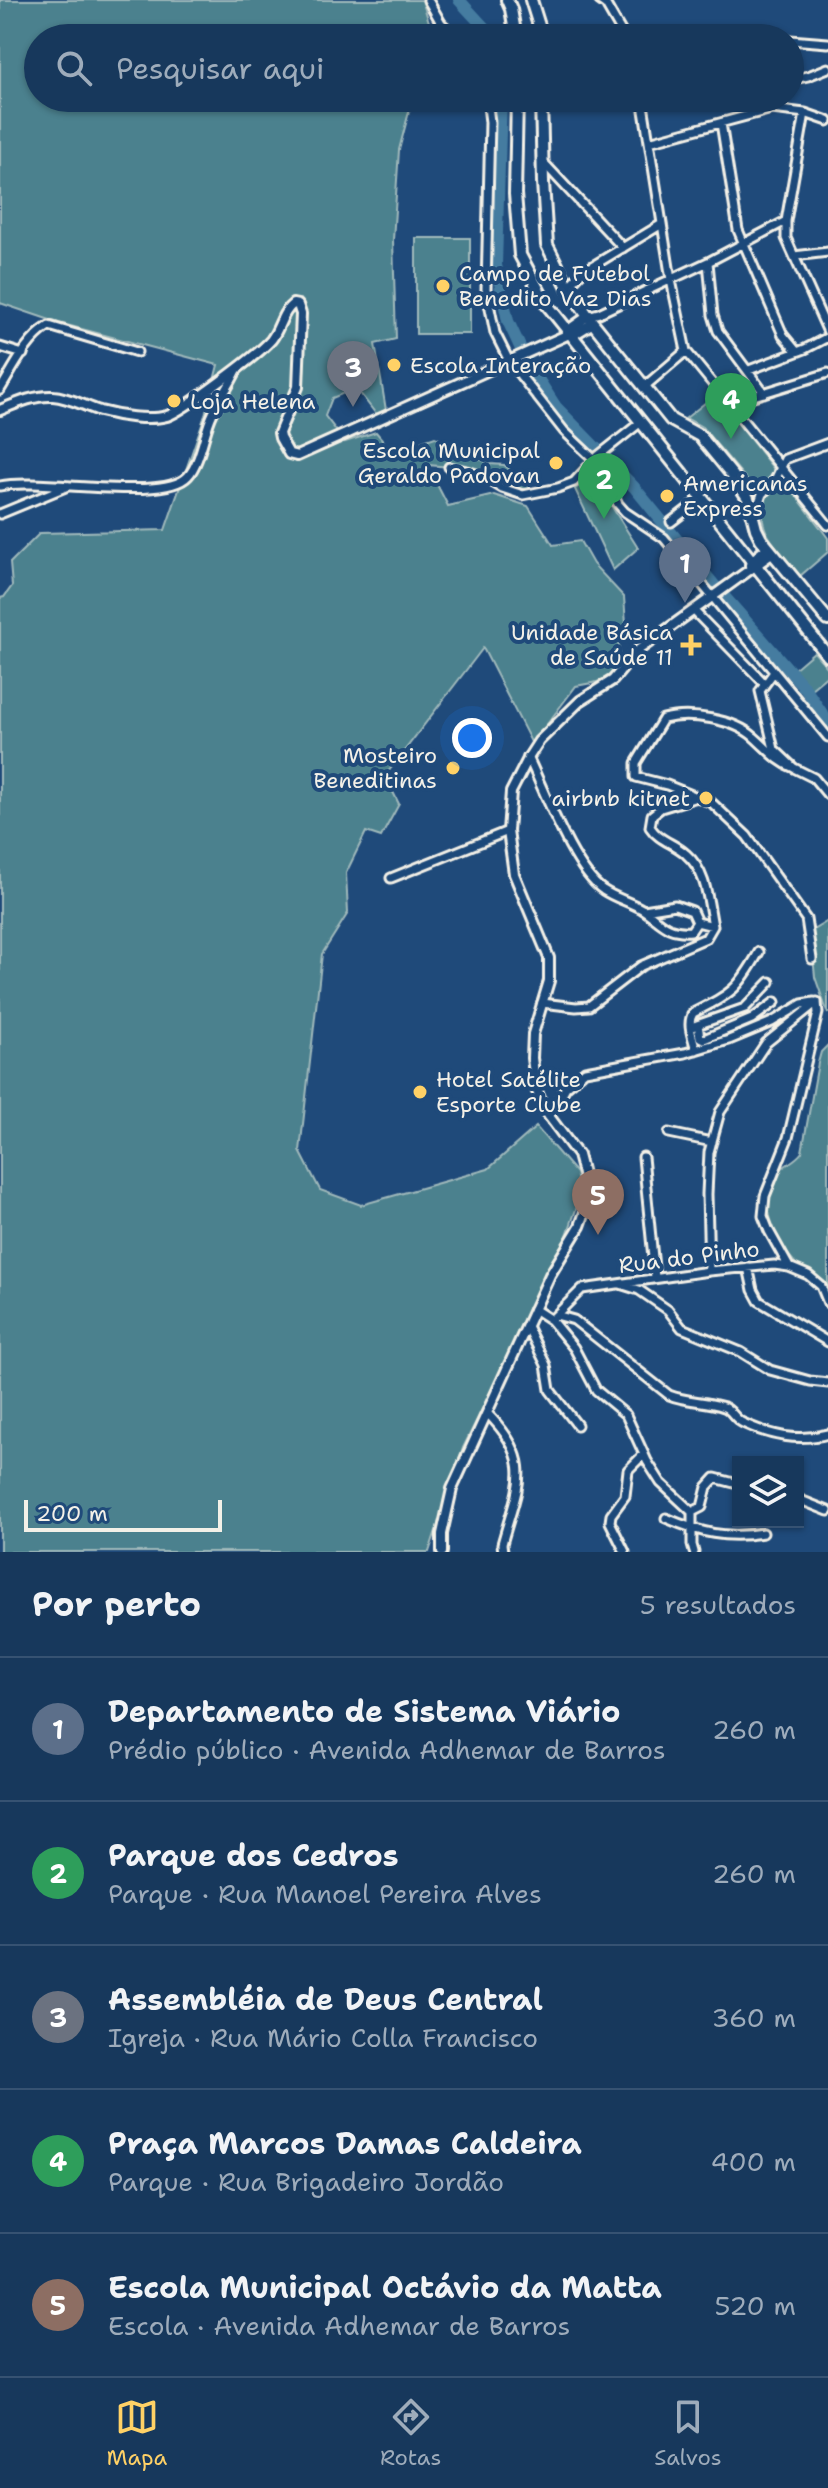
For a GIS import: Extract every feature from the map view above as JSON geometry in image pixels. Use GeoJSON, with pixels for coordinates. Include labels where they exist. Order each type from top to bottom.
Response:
{"type":"FeatureCollection","features":[{"type":"Feature","properties":{"kind":"main road"},"geometry":{"type":"LineString","coordinates":[[507,0],[514,24]]}},
{"type":"Feature","properties":{"kind":"main road"},"geometry":{"type":"LineString","coordinates":[[531,0],[538,24]]}},
{"type":"Feature","properties":{"kind":"main road"},"geometry":{"type":"LineString","coordinates":[[517,112],[515,194],[520,255],[545,302],[702,498],[750,563],[828,656]]}},
{"type":"Feature","properties":{"kind":"main road"},"geometry":{"type":"LineString","coordinates":[[541,112],[547,245],[568,287],[671,420],[700,436],[733,476],[748,498],[753,519],[767,546],[824,606],[828,620]]}},
{"type":"Feature","properties":{"kind":"main road"},"geometry":{"type":"LineString","coordinates":[[750,563],[767,546]]}},
{"type":"Feature","properties":{"kind":"street"},"geometry":{"type":"LineString","coordinates":[[428,0],[442,24]]}},
{"type":"Feature","properties":{"kind":"street"},"geometry":{"type":"LineString","coordinates":[[599,0],[606,5],[617,24]]}},
{"type":"Feature","properties":{"kind":"street"},"geometry":{"type":"LineString","coordinates":[[804,41],[828,43]]}},
{"type":"Feature","properties":{"kind":"street"},"geometry":{"type":"LineString","coordinates":[[804,77],[828,68]]}},
{"type":"Feature","properties":{"kind":"street"},"geometry":{"type":"LineString","coordinates":[[489,112],[486,289],[495,333],[564,431],[596,458],[618,504],[664,538],[828,737]]}},
{"type":"Feature","properties":{"kind":"street"},"geometry":{"type":"LineString","coordinates":[[644,112],[671,280],[686,351],[828,525]]}},
{"type":"Feature","properties":{"kind":"street"},"geometry":{"type":"LineString","coordinates":[[649,142],[761,112]]}},
{"type":"Feature","properties":{"kind":"street"},"geometry":{"type":"LineString","coordinates":[[797,112],[828,121]]}},
{"type":"Feature","properties":{"kind":"street"},"geometry":{"type":"LineString","coordinates":[[749,370],[797,352],[828,335],[786,238],[786,221],[805,113]]}},
{"type":"Feature","properties":{"kind":"street"},"geometry":{"type":"LineString","coordinates":[[721,123],[738,230],[783,335],[797,352]]}},
{"type":"Feature","properties":{"kind":"street"},"geometry":{"type":"LineString","coordinates":[[542,161],[623,248]]}},
{"type":"Feature","properties":{"kind":"street"},"geometry":{"type":"LineString","coordinates":[[0,410],[25,400],[51,396],[103,412],[166,416],[238,368],[270,341],[289,307],[298,305],[301,314],[298,387],[279,433],[289,454],[302,455],[569,334],[575,334],[593,317],[786,221]]}},
{"type":"Feature","properties":{"kind":"street"},"geometry":{"type":"LineString","coordinates":[[568,287],[581,273],[662,224]]}},
{"type":"Feature","properties":{"kind":"street"},"geometry":{"type":"LineString","coordinates":[[794,256],[828,252]]}},
{"type":"Feature","properties":{"kind":"street"},"geometry":{"type":"LineString","coordinates":[[708,262],[713,315],[718,331],[764,393]]}},
{"type":"Feature","properties":{"kind":"street"},"geometry":{"type":"LineString","coordinates":[[0,390],[23,354],[49,326],[137,352]]}},
{"type":"Feature","properties":{"kind":"street"},"geometry":{"type":"LineString","coordinates":[[0,347],[23,354]]}},
{"type":"Feature","properties":{"kind":"street"},"geometry":{"type":"LineString","coordinates":[[644,387],[686,351]]}},
{"type":"Feature","properties":{"kind":"street"},"geometry":{"type":"LineString","coordinates":[[0,486],[71,485],[125,490],[181,482],[194,468],[210,419],[238,368]]}},
{"type":"Feature","properties":{"kind":"street"},"geometry":{"type":"LineString","coordinates":[[732,407],[747,398],[828,373]]}},
{"type":"Feature","properties":{"kind":"street"},"geometry":{"type":"LineString","coordinates":[[449,467],[476,474],[523,495],[558,488],[574,482],[596,458],[641,422]]}},
{"type":"Feature","properties":{"kind":"street"},"geometry":{"type":"LineString","coordinates":[[753,519],[762,494],[775,480],[785,459],[828,443]]}},
{"type":"Feature","properties":{"kind":"street"},"geometry":{"type":"LineString","coordinates":[[0,514],[71,485]]}},
{"type":"Feature","properties":{"kind":"street"},"geometry":{"type":"LineString","coordinates":[[671,522],[702,498]]}},
{"type":"Feature","properties":{"kind":"street"},"geometry":{"type":"LineString","coordinates":[[442,1552],[442,1534],[452,1489],[550,1275],[580,1226],[587,1207],[587,1189],[578,1155],[545,1111],[536,1089],[533,1034],[549,981],[549,958],[514,874],[508,831],[511,792],[539,741],[580,701],[613,680],[637,651],[725,588],[767,546]]}},
{"type":"Feature","properties":{"kind":"street"},"geometry":{"type":"LineString","coordinates":[[694,611],[765,684]]}},
{"type":"Feature","properties":{"kind":"street"},"geometry":{"type":"LineString","coordinates":[[774,672],[760,691],[774,749],[794,768]]}},
{"type":"Feature","properties":{"kind":"street"},"geometry":{"type":"LineString","coordinates":[[812,959],[806,919],[747,836],[712,803],[667,785],[636,777],[636,763],[663,719],[695,716],[737,726],[752,735],[779,762],[814,778],[828,795]]}},
{"type":"Feature","properties":{"kind":"street"},"geometry":{"type":"LineString","coordinates":[[528,757],[580,867],[603,890],[679,932],[691,931],[697,922]]}},
{"type":"Feature","properties":{"kind":"street"},"geometry":{"type":"LineString","coordinates":[[542,1003],[589,1006],[641,966],[706,938],[713,926],[701,874],[686,854],[656,836],[650,827],[652,815],[661,808],[697,797]]}},
{"type":"Feature","properties":{"kind":"street"},"geometry":{"type":"LineString","coordinates":[[391,878],[508,831]]}},
{"type":"Feature","properties":{"kind":"street"},"geometry":{"type":"LineString","coordinates":[[644,910],[675,905],[692,911],[697,922]]}},
{"type":"Feature","properties":{"kind":"street"},"geometry":{"type":"LineString","coordinates":[[697,922],[713,926]]}},
{"type":"Feature","properties":{"kind":"street"},"geometry":{"type":"LineString","coordinates":[[759,952],[742,983],[729,995],[693,1013],[690,1018],[704,1039],[752,1019],[775,1002]]}},
{"type":"Feature","properties":{"kind":"street"},"geometry":{"type":"LineString","coordinates":[[694,1026],[745,1008],[770,982]]}},
{"type":"Feature","properties":{"kind":"street"},"geometry":{"type":"LineString","coordinates":[[549,1117],[566,1087],[585,1071],[696,1050],[772,1022],[802,1004],[817,1002]]}},
{"type":"Feature","properties":{"kind":"street"},"geometry":{"type":"LineString","coordinates":[[709,1271],[707,1194],[712,1142],[720,1112],[766,1043],[817,1002]]}},
{"type":"Feature","properties":{"kind":"street"},"geometry":{"type":"LineString","coordinates":[[789,1267],[763,1216],[765,1196],[788,1138],[818,1013],[817,1002]]}},
{"type":"Feature","properties":{"kind":"street"},"geometry":{"type":"LineString","coordinates":[[694,1026],[696,1050]]}},
{"type":"Feature","properties":{"kind":"street"},"geometry":{"type":"LineString","coordinates":[[669,1133],[712,1142]]}},
{"type":"Feature","properties":{"kind":"street"},"geometry":{"type":"LineString","coordinates":[[643,1157],[655,1278]]}},
{"type":"Feature","properties":{"kind":"street","name":"Rua do Pinho"},"geometry":{"type":"LineString","coordinates":[[553,1318],[582,1289],[774,1265],[808,1275],[821,1286],[828,1303]]}},
{"type":"Feature","properties":{"kind":"street"},"geometry":{"type":"LineString","coordinates":[[748,1267],[759,1301],[828,1342]]}},
{"type":"Feature","properties":{"kind":"street"},"geometry":{"type":"LineString","coordinates":[[618,1283],[639,1290],[668,1310],[682,1328],[741,1352],[770,1370],[828,1383]]}},
{"type":"Feature","properties":{"kind":"street"},"geometry":{"type":"LineString","coordinates":[[534,1309],[553,1318],[574,1320],[669,1395],[684,1401],[723,1407],[741,1422],[786,1437],[807,1440],[828,1434]]}},
{"type":"Feature","properties":{"kind":"street"},"geometry":{"type":"LineString","coordinates":[[553,1318],[574,1348],[596,1390],[626,1415],[661,1483],[692,1512],[694,1552]]}},
{"type":"Feature","properties":{"kind":"street"},"geometry":{"type":"LineString","coordinates":[[527,1326],[546,1365],[550,1390],[577,1425]]}},
{"type":"Feature","properties":{"kind":"street"},"geometry":{"type":"LineString","coordinates":[[487,1413],[503,1429],[519,1460],[521,1475],[502,1544],[503,1552]]}},
{"type":"Feature","properties":{"kind":"street"},"geometry":{"type":"LineString","coordinates":[[625,1552],[610,1522],[611,1515],[625,1496],[628,1470],[644,1454]]}},
{"type":"Feature","properties":{"kind":"street"},"geometry":{"type":"LineString","coordinates":[[693,1529],[707,1487],[715,1478],[732,1482]]}},
{"type":"Feature","properties":{"kind":"street"},"geometry":{"type":"LineString","coordinates":[[804,1501],[828,1511]]}},
{"type":"Feature","properties":{"kind":"street"},"geometry":{"type":"LineString","coordinates":[[692,1512],[702,1507]]}},
{"type":"Feature","properties":{"kind":"street"},"geometry":{"type":"LineString","coordinates":[[666,1518],[693,1529],[739,1537],[763,1533]]}},
{"type":"Feature","properties":{"kind":"green space"},"geometry":{"type":"Polygon","coordinates":[[[0,0],[422,0],[430,24],[24,24],[24,112],[409,112],[399,150],[393,240],[396,339],[375,344],[386,410],[376,414],[356,388],[332,398],[325,416],[345,442],[376,432],[386,444],[398,450],[435,437],[490,464],[504,465],[529,485],[530,491],[523,493],[463,468],[427,465],[448,506],[494,495],[528,506],[553,545],[580,541],[593,564],[624,597],[626,624],[618,637],[620,659],[613,673],[597,682],[576,686],[532,744],[483,648],[385,776],[399,804],[381,837],[366,832],[346,873],[348,913],[322,954],[300,1151],[320,1190],[361,1205],[488,1169],[536,1127],[576,1173],[581,1195],[566,1238],[463,1448],[429,1552],[0,1552],[0,598],[12,586],[10,563],[40,533],[165,530],[205,415],[218,365],[59,323],[0,303],[0,0]]]}},
{"type":"Feature","properties":{"kind":"green space","name":"Campo de Futebol Benedito Vaz Dias"},"geometry":{"type":"Polygon","coordinates":[[[416,238],[470,238],[470,334],[416,334],[416,238]]]}},
{"type":"Feature","properties":{"kind":"green space"},"geometry":{"type":"Polygon","coordinates":[[[715,395],[773,468],[773,474],[756,491],[702,427],[686,418],[715,395]]]}},
{"type":"Feature","properties":{"kind":"green space"},"geometry":{"type":"Polygon","coordinates":[[[593,477],[638,548],[613,570],[575,489],[593,477]]]}},
{"type":"Feature","properties":{"kind":"green space"},"geometry":{"type":"Polygon","coordinates":[[[783,478],[828,538],[828,552],[800,576],[771,540],[763,521],[766,498],[783,478]]]}},
{"type":"Feature","properties":{"kind":"green space"},"geometry":{"type":"Polygon","coordinates":[[[814,652],[828,668],[828,675],[811,689],[794,669],[814,652]]]}},
{"type":"Feature","properties":{"kind":"green space"},"geometry":{"type":"Polygon","coordinates":[[[828,921],[828,1014],[815,977],[811,935],[813,930],[828,921]]]}},
{"type":"Feature","properties":{"kind":"green space"},"geometry":{"type":"Polygon","coordinates":[[[828,1045],[828,1293],[817,1279],[796,1264],[775,1233],[768,1194],[778,1172],[802,1152],[818,1063],[821,1052],[828,1045]]]}},
{"type":"Feature","properties":{"kind":"waterway"},"geometry":{"type":"LineString","coordinates":[[459,0],[481,24]]}},
{"type":"Feature","properties":{"kind":"waterway"},"geometry":{"type":"LineString","coordinates":[[501,112],[496,265],[508,321],[527,362],[556,407],[634,487],[715,586],[805,688],[828,722]]}},
{"type":"Feature","properties":{"kind":"place","name":"Campo de Futebol Benedito Vaz Dias"},"geometry":{"type":"Point","coordinates":[443,286]}},
{"type":"Feature","properties":{"kind":"place","name":"Escola Interação"},"geometry":{"type":"Point","coordinates":[394,365]}},
{"type":"Feature","properties":{"kind":"place","name":"Loja Helena"},"geometry":{"type":"Point","coordinates":[174,401]}},
{"type":"Feature","properties":{"kind":"place","name":"Assembléia de Deus Central"},"geometry":{"type":"Point","coordinates":[353,407]}},
{"type":"Feature","properties":{"kind":"place","name":"Praça Marcos Damas Caldeira"},"geometry":{"type":"Point","coordinates":[731,439]}},
{"type":"Feature","properties":{"kind":"place","name":"Escola Municipal Geraldo Padovan"},"geometry":{"type":"Point","coordinates":[556,463]}},
{"type":"Feature","properties":{"kind":"place","name":"Americanas Express"},"geometry":{"type":"Point","coordinates":[667,496]}},
{"type":"Feature","properties":{"kind":"place","name":"Parque dos Cedros"},"geometry":{"type":"Point","coordinates":[604,519]}},
{"type":"Feature","properties":{"kind":"place","name":"Departamento de Sistema Viário"},"geometry":{"type":"Point","coordinates":[685,603]}},
{"type":"Feature","properties":{"kind":"place","name":"Unidade Básica de Saúde 11"},"geometry":{"type":"Point","coordinates":[691,645]}},
{"type":"Feature","properties":{"kind":"place","name":"Mosteiro Beneditinas"},"geometry":{"type":"Point","coordinates":[453,768]}},
{"type":"Feature","properties":{"kind":"place","name":"airbnb kitnet"},"geometry":{"type":"Point","coordinates":[706,798]}},
{"type":"Feature","properties":{"kind":"place","name":"Hotel Satélite Esporte Clube"},"geometry":{"type":"Point","coordinates":[420,1092]}},
{"type":"Feature","properties":{"kind":"place","name":"Escola Municipal Octávio da Matta"},"geometry":{"type":"Point","coordinates":[598,1235]}}]}
